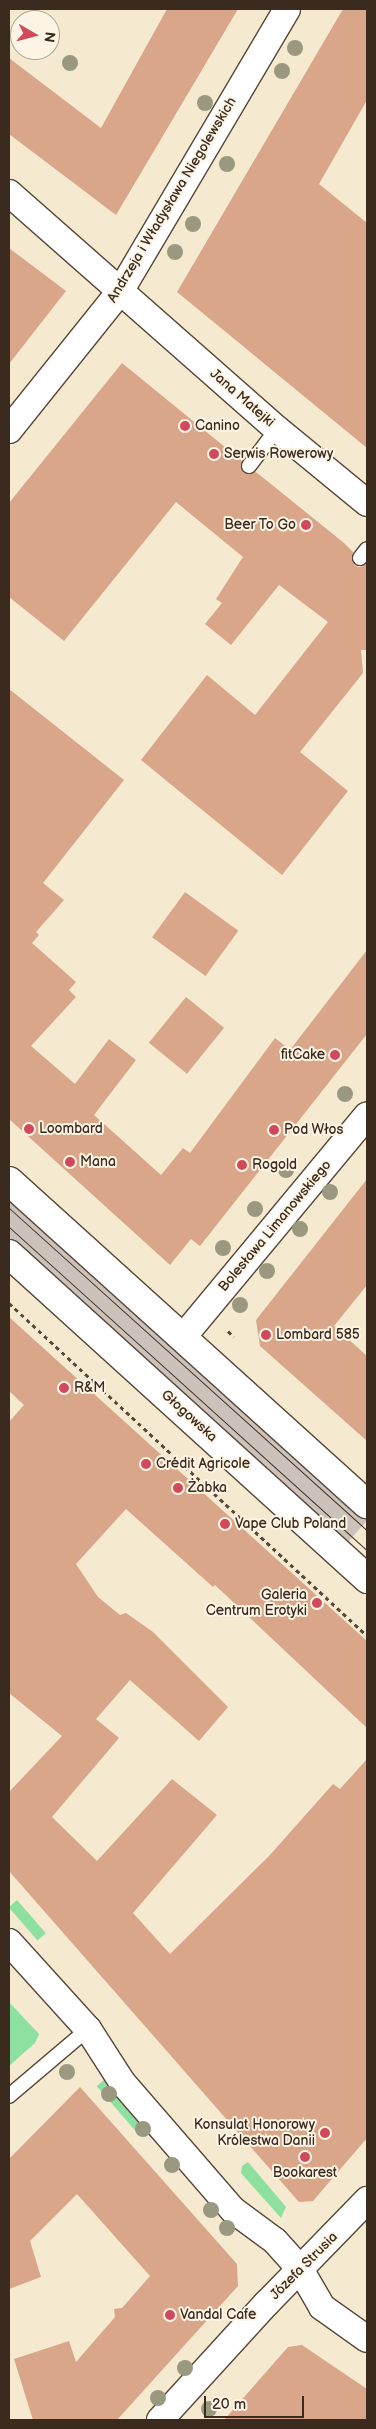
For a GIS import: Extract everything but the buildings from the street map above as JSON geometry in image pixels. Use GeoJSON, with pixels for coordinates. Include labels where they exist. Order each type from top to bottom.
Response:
{"type":"FeatureCollection","features":[{"type":"Feature","properties":{"kind":"street","name":"Andrzeja i Władysława Niegolewskich"},"geometry":{"type":"LineString","coordinates":[[9,430],[121,290],[287,9]]}},
{"type":"Feature","properties":{"kind":"street","name":"Jana Matejki"},"geometry":{"type":"LineString","coordinates":[[9,193],[278,429],[367,503]]}},
{"type":"Feature","properties":{"kind":"street","name":"Bolesława Limanowskiego"},"geometry":{"type":"LineString","coordinates":[[182,1337],[367,1115]]}},
{"type":"Feature","properties":{"kind":"street"},"geometry":{"type":"LineString","coordinates":[[9,1181],[367,1504]]}},
{"type":"Feature","properties":{"kind":"street","name":"Głogowska"},"geometry":{"type":"LineString","coordinates":[[9,1254],[341,1552],[367,1579]]}},
{"type":"Feature","properties":{"kind":"street"},"geometry":{"type":"LineString","coordinates":[[9,1943],[88,2029],[122,2082],[227,2203],[266,2232],[300,2269],[322,2307],[367,2339]]}},
{"type":"Feature","properties":{"kind":"street","name":"Józefa Strusia"},"geometry":{"type":"LineString","coordinates":[[160,2420],[300,2269],[334,2237],[367,2200]]}},
{"type":"Feature","properties":{"kind":"lane"},"geometry":{"type":"LineString","coordinates":[[249,466],[278,429]]}},
{"type":"Feature","properties":{"kind":"lane"},"geometry":{"type":"LineString","coordinates":[[341,1552],[367,1569]]}},
{"type":"Feature","properties":{"kind":"lane"},"geometry":{"type":"LineString","coordinates":[[9,2096],[88,2029]]}},
{"type":"Feature","properties":{"kind":"path"},"geometry":{"type":"LineString","coordinates":[[9,1303],[367,1636]]}},
{"type":"Feature","properties":{"kind":"shaded area"},"geometry":{"type":"Polygon","coordinates":[[[9,1198],[367,1520],[342,1549],[9,1249],[9,1198]]]}},
{"type":"Feature","properties":{"kind":"green space"},"geometry":{"type":"Polygon","coordinates":[[[17,1900],[46,1933],[38,1940],[9,1908],[17,1900]]]}},
{"type":"Feature","properties":{"kind":"green space"},"geometry":{"type":"Polygon","coordinates":[[[9,2002],[39,2034],[35,2043],[9,2066],[9,2002]]]}},
{"type":"Feature","properties":{"kind":"green space"},"geometry":{"type":"Polygon","coordinates":[[[105,2079],[144,2124],[136,2131],[97,2086],[105,2079]]]}},
{"type":"Feature","properties":{"kind":"green space"},"geometry":{"type":"Polygon","coordinates":[[[248,2162],[286,2207],[281,2218],[241,2173],[242,2166],[248,2162]]]}},
{"type":"Feature","properties":{"kind":"tram line"},"geometry":{"type":"LineString","coordinates":[[9,1208],[367,1530]]}},
{"type":"Feature","properties":{"kind":"tram line"},"geometry":{"type":"LineString","coordinates":[[9,1227],[367,1550]]}},
{"type":"Feature","properties":{"kind":"place","name":"Canino"},"geometry":{"type":"Point","coordinates":[185,426]}},
{"type":"Feature","properties":{"kind":"place","name":"Serwis Rowerowy"},"geometry":{"type":"Point","coordinates":[214,454]}},
{"type":"Feature","properties":{"kind":"place","name":"Beer To Go"},"geometry":{"type":"Point","coordinates":[306,525]}},
{"type":"Feature","properties":{"kind":"place","name":"fitCake"},"geometry":{"type":"Point","coordinates":[335,1055]}},
{"type":"Feature","properties":{"kind":"place","name":"Loombard"},"geometry":{"type":"Point","coordinates":[29,1129]}},
{"type":"Feature","properties":{"kind":"place","name":"Pod Włos"},"geometry":{"type":"Point","coordinates":[274,1130]}},
{"type":"Feature","properties":{"kind":"place","name":"Mana"},"geometry":{"type":"Point","coordinates":[70,1162]}},
{"type":"Feature","properties":{"kind":"place","name":"Rogold"},"geometry":{"type":"Point","coordinates":[242,1165]}},
{"type":"Feature","properties":{"kind":"place","name":"Lombard 585"},"geometry":{"type":"Point","coordinates":[266,1335]}},
{"type":"Feature","properties":{"kind":"place","name":"R&M"},"geometry":{"type":"Point","coordinates":[64,1388]}},
{"type":"Feature","properties":{"kind":"place","name":"Crédit Agricole"},"geometry":{"type":"Point","coordinates":[146,1464]}},
{"type":"Feature","properties":{"kind":"place","name":"Żabka"},"geometry":{"type":"Point","coordinates":[178,1488]}},
{"type":"Feature","properties":{"kind":"place","name":"Vape Club Poland"},"geometry":{"type":"Point","coordinates":[225,1524]}},
{"type":"Feature","properties":{"kind":"place","name":"Galeria Centrum Erotyki"},"geometry":{"type":"Point","coordinates":[317,1603]}},
{"type":"Feature","properties":{"kind":"place","name":"Konsulat Honorowy Królestwa Danii"},"geometry":{"type":"Point","coordinates":[325,2133]}},
{"type":"Feature","properties":{"kind":"place","name":"Bookarest"},"geometry":{"type":"Point","coordinates":[305,2157]}},
{"type":"Feature","properties":{"kind":"place","name":"Vandal Cafe"},"geometry":{"type":"Point","coordinates":[170,2315]}}]}
